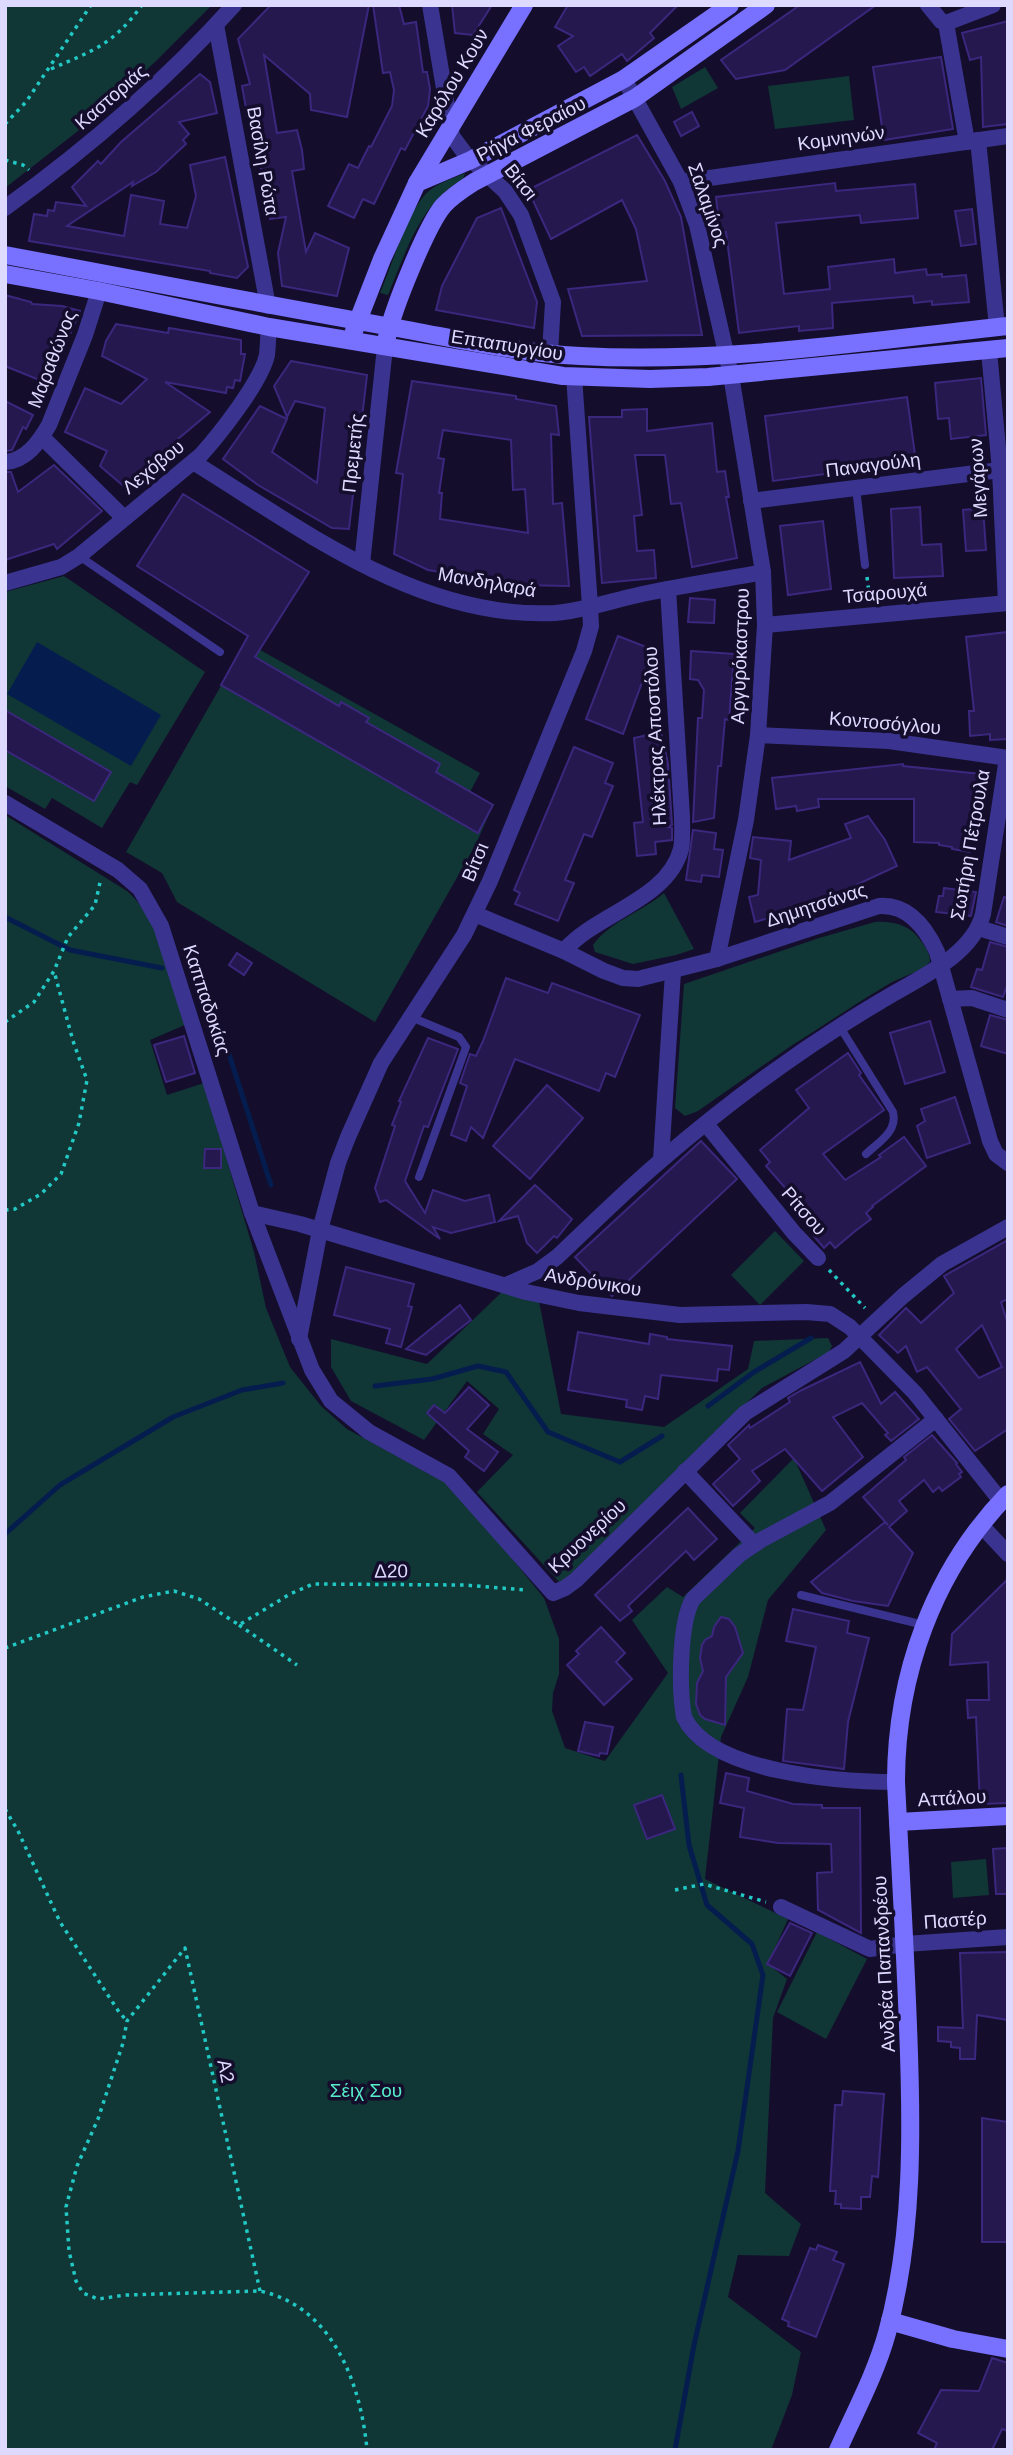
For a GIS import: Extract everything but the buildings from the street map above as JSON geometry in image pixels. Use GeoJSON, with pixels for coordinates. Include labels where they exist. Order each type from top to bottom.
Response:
{"type":"FeatureCollection","features":[{"type":"Feature","properties":{"kind":"main road","name":"Καρόλου Κουν"},"geometry":{"type":"LineString","coordinates":[[417,184],[524,5]]}},
{"type":"Feature","properties":{"kind":"main road","name":"Ρήγα Φεραίου"},"geometry":{"type":"LineString","coordinates":[[417,184],[471,160],[624,79],[730,5]]}},
{"type":"Feature","properties":{"kind":"main road","name":"Ρήγα Φεραίου"},"geometry":{"type":"LineString","coordinates":[[385,347],[389,326],[437,215],[454,196],[488,174],[635,98],[766,5]]}},
{"type":"Feature","properties":{"kind":"main road"},"geometry":{"type":"LineString","coordinates":[[351,342],[382,259],[417,184]]}},
{"type":"Feature","properties":{"kind":"main road","name":"Επταπυργίου"},"geometry":{"type":"LineString","coordinates":[[5,255],[268,306],[550,353],[608,357],[727,355],[795,350],[1002,326]]}},
{"type":"Feature","properties":{"kind":"main road","name":"Επταπυργίου"},"geometry":{"type":"LineString","coordinates":[[5,274],[351,342],[574,376],[650,379],[731,375],[1008,348]]}},
{"type":"Feature","properties":{"kind":"main road","name":"Ανδρέα Παπανδρέου"},"geometry":{"type":"LineString","coordinates":[[838,2450],[882,2351],[898,2286],[904,2233],[910,2136],[905,1944],[896,1782],[897,1739],[903,1695],[909,1667],[924,1625],[953,1566],[1004,1497]]}},
{"type":"Feature","properties":{"kind":"main road","name":"Αττάλου"},"geometry":{"type":"LineString","coordinates":[[898,1822],[1008,1816]]}},
{"type":"Feature","properties":{"kind":"main road"},"geometry":{"type":"LineString","coordinates":[[890,2320],[940,2336],[1008,2349]]}},
{"type":"Feature","properties":{"kind":"street","name":"Καστοριάς"},"geometry":{"type":"LineString","coordinates":[[5,208],[109,128],[163,79],[234,5]]}},
{"type":"Feature","properties":{"kind":"street","name":"Βίτσι"},"geometry":{"type":"LineString","coordinates":[[430,5],[450,127],[456,144],[508,194],[521,215],[554,309],[550,353]]}},
{"type":"Feature","properties":{"kind":"street"},"geometry":{"type":"LineString","coordinates":[[928,5],[941,21],[946,23],[993,5]]}},
{"type":"Feature","properties":{"kind":"street"},"geometry":{"type":"LineString","coordinates":[[946,23],[973,141],[1002,326]]}},
{"type":"Feature","properties":{"kind":"street","name":"Βασίλη Ρώτα"},"geometry":{"type":"LineString","coordinates":[[216,25],[268,306]]}},
{"type":"Feature","properties":{"kind":"street","name":"Σαλαμίνος"},"geometry":{"type":"LineString","coordinates":[[624,79],[681,182],[699,234],[727,355]]}},
{"type":"Feature","properties":{"kind":"street","name":"Κομνηνών"},"geometry":{"type":"LineString","coordinates":[[681,182],[1008,136]]}},
{"type":"Feature","properties":{"kind":"street","name":"Μαραθώνος"},"geometry":{"type":"LineString","coordinates":[[5,461],[17,460],[42,437],[85,335],[99,291]]}},
{"type":"Feature","properties":{"kind":"street","name":"Λεχόβου"},"geometry":{"type":"LineString","coordinates":[[5,583],[61,567],[79,556],[193,462],[215,438],[259,374],[267,355],[268,327]]}},
{"type":"Feature","properties":{"kind":"street","name":"Πρεμετής"},"geometry":{"type":"LineString","coordinates":[[362,564],[385,347]]}},
{"type":"Feature","properties":{"kind":"street","name":"Μεγάρων"},"geometry":{"type":"LineString","coordinates":[[989,351],[1000,470],[1007,603]]}},
{"type":"Feature","properties":{"kind":"street","name":"Αργυρόκαστρου"},"geometry":{"type":"LineString","coordinates":[[717,959],[746,820],[758,735],[765,625],[763,572],[727,355]]}},
{"type":"Feature","properties":{"kind":"street","name":"Βίτσι"},"geometry":{"type":"LineString","coordinates":[[299,1340],[320,1230],[338,1163],[381,1063],[475,914],[528,790],[590,631],[574,376]]}},
{"type":"Feature","properties":{"kind":"street"},"geometry":{"type":"LineString","coordinates":[[42,437],[124,518]]}},
{"type":"Feature","properties":{"kind":"street","name":"Μανδηλαρά"},"geometry":{"type":"LineString","coordinates":[[193,462],[362,564],[408,587],[464,604],[544,613],[562,612],[763,572]]}},
{"type":"Feature","properties":{"kind":"street","name":"Παναγούλη"},"geometry":{"type":"LineString","coordinates":[[751,501],[1000,470]]}},
{"type":"Feature","properties":{"kind":"street","name":"Ηλέκτρας Αποστόλου"},"geometry":{"type":"LineString","coordinates":[[564,951],[585,932],[655,887],[672,868],[680,852],[682,817],[668,589]]}},
{"type":"Feature","properties":{"kind":"street","name":"Τσαρουχά"},"geometry":{"type":"LineString","coordinates":[[765,625],[1007,603]]}},
{"type":"Feature","properties":{"kind":"street","name":"Κοντοσόγλου"},"geometry":{"type":"LineString","coordinates":[[758,735],[889,741],[1008,758]]}},
{"type":"Feature","properties":{"kind":"street","name":"Σωτήρη Πέτρουλα"},"geometry":{"type":"LineString","coordinates":[[506,1285],[538,1271],[557,1257],[661,1160],[706,1124],[840,1027],[941,964],[964,946],[979,928],[983,914],[1008,758]]}},
{"type":"Feature","properties":{"kind":"street","name":"Καππαδοκίας"},"geometry":{"type":"LineString","coordinates":[[5,803],[130,878],[148,900],[161,926],[252,1213]]}},
{"type":"Feature","properties":{"kind":"street","name":"Δημητσάνας"},"geometry":{"type":"LineString","coordinates":[[475,914],[623,978],[638,979],[717,959],[856,912],[886,905],[907,913],[923,928],[941,964],[990,1141],[994,1152],[1008,1163]]}},
{"type":"Feature","properties":{"kind":"street"},"geometry":{"type":"LineString","coordinates":[[979,928],[1008,937]]}},
{"type":"Feature","properties":{"kind":"street"},"geometry":{"type":"LineString","coordinates":[[661,1160],[673,972]]}},
{"type":"Feature","properties":{"kind":"street"},"geometry":{"type":"LineString","coordinates":[[950,999],[972,998],[1008,1010]]}},
{"type":"Feature","properties":{"kind":"street","name":"Ρίτσου"},"geometry":{"type":"LineString","coordinates":[[706,1124],[794,1233],[818,1258]]}},
{"type":"Feature","properties":{"kind":"street"},"geometry":{"type":"LineString","coordinates":[[252,1213],[320,1230]]}},
{"type":"Feature","properties":{"kind":"street","name":"Κρυονερίου"},"geometry":{"type":"LineString","coordinates":[[252,1213],[299,1340],[318,1382],[340,1410],[386,1443],[449,1476],[553,1593],[576,1580],[746,1413],[844,1351],[942,1264],[1008,1227]]}},
{"type":"Feature","properties":{"kind":"street","name":"Ανδρόνικου"},"geometry":{"type":"LineString","coordinates":[[320,1230],[506,1285],[579,1303],[661,1314],[821,1312],[842,1321],[859,1337]]}},
{"type":"Feature","properties":{"kind":"street"},"geometry":{"type":"LineString","coordinates":[[859,1337],[915,1393],[1004,1497]]}},
{"type":"Feature","properties":{"kind":"street"},"geometry":{"type":"LineString","coordinates":[[896,1782],[804,1774],[751,1764],[710,1744],[687,1722],[682,1709],[683,1647],[688,1607],[703,1588],[754,1544],[830,1503],[936,1419]]}},
{"type":"Feature","properties":{"kind":"street"},"geometry":{"type":"LineString","coordinates":[[685,1471],[754,1544]]}},
{"type":"Feature","properties":{"kind":"street"},"geometry":{"type":"LineString","coordinates":[[981,1525],[1008,1554]]}},
{"type":"Feature","properties":{"kind":"street","name":"Παστέρ"},"geometry":{"type":"LineString","coordinates":[[781,1907],[870,1949],[1008,1937]]}},
{"type":"Feature","properties":{"kind":"lane"},"geometry":{"type":"LineString","coordinates":[[856,488],[865,565]]}},
{"type":"Feature","properties":{"kind":"lane"},"geometry":{"type":"LineString","coordinates":[[79,556],[220,652]]}},
{"type":"Feature","properties":{"kind":"lane"},"geometry":{"type":"LineString","coordinates":[[411,1017],[459,1037],[466,1047],[419,1177]]}},
{"type":"Feature","properties":{"kind":"lane"},"geometry":{"type":"LineString","coordinates":[[840,1027],[894,1112],[896,1120],[892,1130],[866,1154]]}},
{"type":"Feature","properties":{"kind":"lane"},"geometry":{"type":"LineString","coordinates":[[801,1595],[924,1625]]}},
{"type":"Feature","properties":{"kind":"path"},"geometry":{"type":"LineString","coordinates":[[5,124],[26,102],[91,5]]}},
{"type":"Feature","properties":{"kind":"path"},"geometry":{"type":"LineString","coordinates":[[49,70],[115,38],[142,5]]}},
{"type":"Feature","properties":{"kind":"path"},"geometry":{"type":"LineString","coordinates":[[5,160],[23,165],[29,170]]}},
{"type":"Feature","properties":{"kind":"path"},"geometry":{"type":"LineString","coordinates":[[865,565],[871,615]]}},
{"type":"Feature","properties":{"kind":"path"},"geometry":{"type":"LineString","coordinates":[[5,1022],[34,1002],[54,971],[68,937],[95,905],[105,863]]}},
{"type":"Feature","properties":{"kind":"path"},"geometry":{"type":"LineString","coordinates":[[5,1210],[15,1209],[41,1194],[61,1174],[79,1123],[87,1080],[54,971]]}},
{"type":"Feature","properties":{"kind":"path","name":"Ρίτσου"},"geometry":{"type":"LineString","coordinates":[[818,1258],[877,1320]]}},
{"type":"Feature","properties":{"kind":"path","name":"Δ20"},"geometry":{"type":"LineString","coordinates":[[239,1625],[290,1594],[313,1584],[504,1586],[553,1593]]}},
{"type":"Feature","properties":{"kind":"path"},"geometry":{"type":"LineString","coordinates":[[5,1648],[143,1597],[174,1591],[199,1599],[297,1665]]}},
{"type":"Feature","properties":{"kind":"path"},"geometry":{"type":"LineString","coordinates":[[5,1809],[60,1922],[127,2021],[123,2043],[98,2119],[77,2166],[66,2207],[69,2250],[76,2281],[83,2293],[98,2299],[138,2294],[260,2291],[276,2294],[303,2308],[344,2358],[362,2410],[367,2450]]}},
{"type":"Feature","properties":{"kind":"path"},"geometry":{"type":"LineString","coordinates":[[675,1890],[701,1884],[781,1907]]}},
{"type":"Feature","properties":{"kind":"path","name":"A2"},"geometry":{"type":"LineString","coordinates":[[127,2021],[185,1948],[260,2291]]}},
{"type":"Feature","properties":{"kind":"green space"},"geometry":{"type":"Polygon","coordinates":[[[5,5],[212,5],[155,62],[78,131],[5,188],[5,5]]]}},
{"type":"Feature","properties":{"kind":"green space"},"geometry":{"type":"Polygon","coordinates":[[[705,67],[718,88],[681,109],[672,87],[705,67]]]}},
{"type":"Feature","properties":{"kind":"green space"},"geometry":{"type":"Polygon","coordinates":[[[849,76],[854,120],[775,129],[768,86],[849,76]]]}},
{"type":"Feature","properties":{"kind":"green space"},"geometry":{"type":"Polygon","coordinates":[[[465,173],[463,179],[448,189],[425,215],[408,246],[388,295],[380,293],[401,238],[422,198],[438,185],[465,173]]]}},
{"type":"Feature","properties":{"kind":"green space"},"geometry":{"type":"Polygon","coordinates":[[[64,576],[205,672],[137,785],[130,782],[102,828],[52,798],[45,809],[5,786],[5,592],[64,576]]]}},
{"type":"Feature","properties":{"kind":"green space"},"geometry":{"type":"Polygon","coordinates":[[[246,642],[480,773],[470,792],[493,805],[476,844],[375,1022],[177,902],[162,873],[126,852],[246,642]]]}},
{"type":"Feature","properties":{"kind":"green space","name":"Σέιχ Σου"},"geometry":{"type":"Polygon","coordinates":[[[5,815],[127,891],[149,919],[165,953],[187,1024],[150,1040],[167,1095],[204,1083],[254,1252],[266,1308],[290,1367],[321,1406],[347,1429],[446,1483],[485,1525],[544,1598],[559,1639],[559,1674],[553,1693],[552,1711],[565,1748],[605,1761],[668,1673],[632,1620],[667,1587],[683,1597],[755,1528],[740,1513],[794,1458],[826,1530],[768,1600],[748,1677],[721,1737],[705,1879],[788,1919],[768,1964],[787,1979],[773,2018],[765,2193],[801,2224],[789,2256],[738,2255],[728,2297],[801,2352],[792,2395],[771,2450],[5,2450],[5,815]]]}},
{"type":"Feature","properties":{"kind":"green space"},"geometry":{"type":"Polygon","coordinates":[[[664,893],[694,949],[633,964],[595,952],[593,945],[608,929],[664,893]]]}},
{"type":"Feature","properties":{"kind":"green space"},"geometry":{"type":"Polygon","coordinates":[[[875,922],[895,923],[912,931],[926,948],[930,962],[922,969],[892,982],[864,999],[698,1111],[685,1116],[675,1108],[684,984],[875,922]]]}},
{"type":"Feature","properties":{"kind":"green space"},"geometry":{"type":"Polygon","coordinates":[[[775,1231],[804,1261],[760,1305],[731,1275],[775,1231]]]}},
{"type":"Feature","properties":{"kind":"green space"},"geometry":{"type":"Polygon","coordinates":[[[504,1290],[539,1301],[561,1414],[664,1427],[748,1369],[754,1341],[828,1338],[832,1346],[829,1352],[762,1388],[561,1584],[477,1492],[513,1455],[483,1434],[499,1409],[467,1381],[424,1440],[351,1401],[331,1367],[331,1339],[427,1364],[504,1290]]]}},
{"type":"Feature","properties":{"kind":"green space"},"geometry":{"type":"Polygon","coordinates":[[[986,1859],[989,1895],[953,1898],[951,1862],[986,1859]]]}},
{"type":"Feature","properties":{"kind":"green space"},"geometry":{"type":"Polygon","coordinates":[[[817,1932],[867,1959],[826,2039],[777,2012],[817,1932]]]}},
{"type":"Feature","properties":{"kind":"water"},"geometry":{"type":"Polygon","coordinates":[[[37,642],[161,715],[131,766],[7,694],[37,642]]]}},
{"type":"Feature","properties":{"kind":"waterway"},"geometry":{"type":"LineString","coordinates":[[5,917],[70,950],[162,968]]}},
{"type":"Feature","properties":{"kind":"waterway"},"geometry":{"type":"LineString","coordinates":[[212,1001],[271,1185]]}},
{"type":"Feature","properties":{"kind":"waterway"},"geometry":{"type":"LineString","coordinates":[[708,1406],[754,1372],[811,1338]]}},
{"type":"Feature","properties":{"kind":"waterway"},"geometry":{"type":"LineString","coordinates":[[375,1386],[432,1379],[478,1366],[506,1372],[548,1432],[620,1462],[662,1436]]}},
{"type":"Feature","properties":{"kind":"waterway"},"geometry":{"type":"LineString","coordinates":[[5,1534],[60,1485],[173,1417],[242,1390],[283,1383]]}},
{"type":"Feature","properties":{"kind":"waterway"},"geometry":{"type":"LineString","coordinates":[[675,2450],[694,2345],[738,2151],[763,1975],[752,1944],[707,1905],[689,1845],[681,1775]]}}]}
